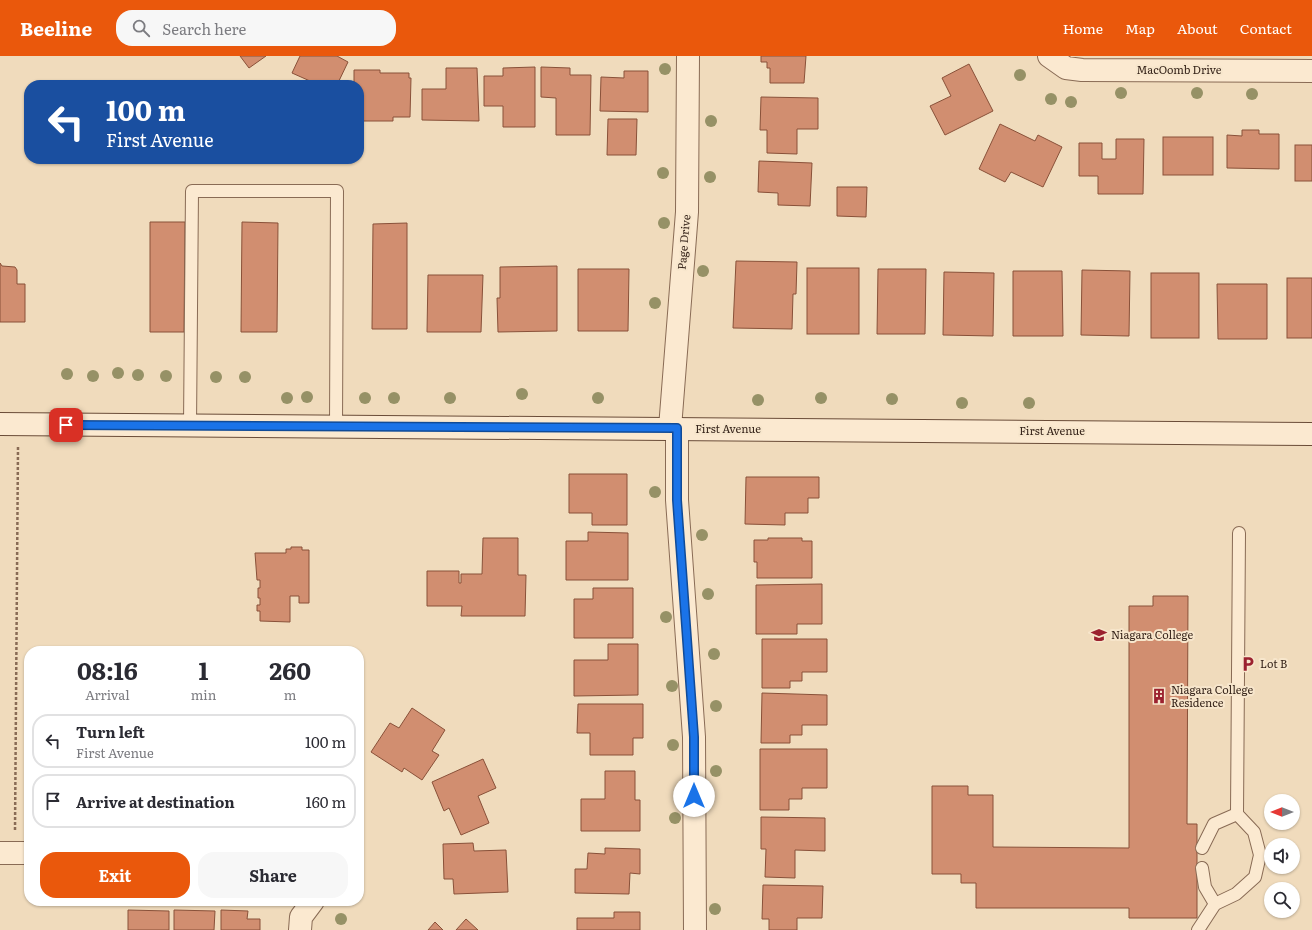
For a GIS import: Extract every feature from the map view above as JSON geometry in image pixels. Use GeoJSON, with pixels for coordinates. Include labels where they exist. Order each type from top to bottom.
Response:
{"type":"FeatureCollection","features":[{"type":"Feature","properties":{"kind":"street","name":"Page Drive"},"geometry":{"type":"LineString","coordinates":[[688,56],[687,212],[674,428],[677,500],[694,737],[695,930]]}},
{"type":"Feature","properties":{"kind":"street","name":"MacOomb Drive"},"geometry":{"type":"LineString","coordinates":[[1049,56],[1066,68],[1082,70],[1312,71]]}},
{"type":"Feature","properties":{"kind":"street","name":"First Avenue"},"geometry":{"type":"LineString","coordinates":[[9,424],[1312,434]]}},
{"type":"Feature","properties":{"kind":"street"},"geometry":{"type":"LineString","coordinates":[[300,930],[301,917],[309,906]]}},
{"type":"Feature","properties":{"kind":"lane"},"geometry":{"type":"LineString","coordinates":[[190,426],[192,191],[337,191],[336,426]]}},
{"type":"Feature","properties":{"kind":"lane"},"geometry":{"type":"LineString","coordinates":[[1198,930],[1215,904],[1236,894],[1255,877],[1260,855],[1254,832],[1237,814],[1239,533]]}},
{"type":"Feature","properties":{"kind":"lane"},"geometry":{"type":"LineString","coordinates":[[1202,848],[1214,824],[1237,814]]}},
{"type":"Feature","properties":{"kind":"lane"},"geometry":{"type":"LineString","coordinates":[[1202,868],[1205,887],[1215,904]]}},
{"type":"Feature","properties":{"kind":"path"},"geometry":{"type":"LineString","coordinates":[[9,424],[15,853]]}},
{"type":"Feature","properties":{"kind":"building"},"geometry":{"type":"Polygon","coordinates":[[[240,56],[266,56],[249,68],[240,56]]]}},
{"type":"Feature","properties":{"kind":"building"},"geometry":{"type":"Polygon","coordinates":[[[300,56],[337,56],[348,62],[339,80],[308,80],[292,73],[300,56]]]}},
{"type":"Feature","properties":{"kind":"building"},"geometry":{"type":"Polygon","coordinates":[[[761,56],[806,56],[804,83],[770,83],[770,68],[767,68],[767,62],[761,62],[761,56]]]}},
{"type":"Feature","properties":{"kind":"building"},"geometry":{"type":"Polygon","coordinates":[[[969,64],[993,111],[945,135],[930,106],[951,96],[942,78],[969,64]]]}},
{"type":"Feature","properties":{"kind":"building"},"geometry":{"type":"Polygon","coordinates":[[[535,67],[535,127],[503,127],[503,106],[484,106],[484,76],[503,76],[503,68],[535,67]]]}},
{"type":"Feature","properties":{"kind":"building"},"geometry":{"type":"Polygon","coordinates":[[[541,67],[570,68],[570,75],[591,75],[590,135],[556,135],[556,98],[541,97],[541,67]]]}},
{"type":"Feature","properties":{"kind":"building"},"geometry":{"type":"Polygon","coordinates":[[[446,68],[477,68],[479,121],[422,120],[422,89],[446,89],[446,68]]]}},
{"type":"Feature","properties":{"kind":"building"},"geometry":{"type":"Polygon","coordinates":[[[354,70],[380,70],[380,73],[409,73],[409,78],[411,78],[410,117],[393,117],[393,121],[364,121],[364,80],[354,80],[354,70]]]}},
{"type":"Feature","properties":{"kind":"building"},"geometry":{"type":"Polygon","coordinates":[[[624,71],[648,71],[648,112],[600,111],[601,77],[624,78],[624,71]]]}},
{"type":"Feature","properties":{"kind":"building"},"geometry":{"type":"Polygon","coordinates":[[[761,97],[818,98],[818,129],[797,129],[797,154],[767,153],[767,130],[760,130],[761,97]]]}},
{"type":"Feature","properties":{"kind":"building"},"geometry":{"type":"Polygon","coordinates":[[[608,119],[637,119],[636,155],[607,155],[608,119]]]}},
{"type":"Feature","properties":{"kind":"building"},"geometry":{"type":"Polygon","coordinates":[[[1000,124],[1035,141],[1038,135],[1062,147],[1043,187],[1011,172],[1005,182],[979,169],[1000,124]]]}},
{"type":"Feature","properties":{"kind":"building"},"geometry":{"type":"Polygon","coordinates":[[[1242,130],[1259,130],[1259,134],[1279,134],[1279,169],[1227,168],[1227,135],[1242,136],[1242,130]]]}},
{"type":"Feature","properties":{"kind":"building"},"geometry":{"type":"Polygon","coordinates":[[[1163,137],[1213,137],[1213,175],[1163,175],[1163,137]]]}},
{"type":"Feature","properties":{"kind":"building"},"geometry":{"type":"Polygon","coordinates":[[[1116,139],[1144,139],[1143,194],[1098,194],[1098,176],[1079,176],[1079,143],[1102,143],[1102,159],[1116,159],[1116,139]]]}},
{"type":"Feature","properties":{"kind":"building"},"geometry":{"type":"Polygon","coordinates":[[[1295,145],[1312,145],[1312,181],[1295,181],[1295,145]]]}},
{"type":"Feature","properties":{"kind":"building"},"geometry":{"type":"Polygon","coordinates":[[[759,161],[812,163],[810,206],[778,205],[778,193],[758,192],[759,161]]]}},
{"type":"Feature","properties":{"kind":"building"},"geometry":{"type":"Polygon","coordinates":[[[837,187],[867,187],[866,217],[837,216],[837,187]]]}},
{"type":"Feature","properties":{"kind":"building"},"geometry":{"type":"Polygon","coordinates":[[[150,222],[185,222],[184,332],[150,332],[150,222]]]}},
{"type":"Feature","properties":{"kind":"building"},"geometry":{"type":"Polygon","coordinates":[[[242,222],[278,223],[277,332],[241,332],[242,222]]]}},
{"type":"Feature","properties":{"kind":"building"},"geometry":{"type":"Polygon","coordinates":[[[407,223],[407,329],[372,329],[373,224],[407,223]]]}},
{"type":"Feature","properties":{"kind":"building"},"geometry":{"type":"Polygon","coordinates":[[[736,261],[797,262],[796,294],[793,294],[792,329],[733,328],[736,261]]]}},
{"type":"Feature","properties":{"kind":"building"},"geometry":{"type":"Polygon","coordinates":[[[0,263],[2,266],[15,267],[17,270],[17,284],[25,284],[25,322],[0,322],[0,263]]]}},
{"type":"Feature","properties":{"kind":"building"},"geometry":{"type":"Polygon","coordinates":[[[557,266],[557,331],[498,332],[497,298],[500,298],[500,267],[557,266]]]}},
{"type":"Feature","properties":{"kind":"building"},"geometry":{"type":"Polygon","coordinates":[[[807,268],[859,268],[859,334],[807,334],[807,268]]]}},
{"type":"Feature","properties":{"kind":"building"},"geometry":{"type":"Polygon","coordinates":[[[578,269],[629,269],[628,331],[578,331],[578,269]]]}},
{"type":"Feature","properties":{"kind":"building"},"geometry":{"type":"Polygon","coordinates":[[[878,269],[926,269],[925,334],[877,334],[878,269]]]}},
{"type":"Feature","properties":{"kind":"building"},"geometry":{"type":"Polygon","coordinates":[[[1082,270],[1130,271],[1129,336],[1081,335],[1082,270]]]}},
{"type":"Feature","properties":{"kind":"building"},"geometry":{"type":"Polygon","coordinates":[[[1013,271],[1062,271],[1063,336],[1013,336],[1013,271]]]}},
{"type":"Feature","properties":{"kind":"building"},"geometry":{"type":"Polygon","coordinates":[[[944,272],[994,273],[993,336],[943,335],[944,272]]]}},
{"type":"Feature","properties":{"kind":"building"},"geometry":{"type":"Polygon","coordinates":[[[1151,273],[1199,273],[1199,338],[1151,338],[1151,273]]]}},
{"type":"Feature","properties":{"kind":"building"},"geometry":{"type":"Polygon","coordinates":[[[428,275],[483,275],[481,332],[427,332],[428,275]]]}},
{"type":"Feature","properties":{"kind":"building"},"geometry":{"type":"Polygon","coordinates":[[[1287,278],[1312,278],[1312,338],[1287,338],[1287,278]]]}},
{"type":"Feature","properties":{"kind":"building"},"geometry":{"type":"Polygon","coordinates":[[[1217,284],[1267,284],[1267,339],[1218,339],[1217,284]]]}},
{"type":"Feature","properties":{"kind":"building"},"geometry":{"type":"Polygon","coordinates":[[[569,474],[627,474],[627,525],[592,525],[592,513],[569,513],[569,474]]]}},
{"type":"Feature","properties":{"kind":"building"},"geometry":{"type":"Polygon","coordinates":[[[746,477],[819,477],[819,498],[808,498],[808,513],[785,513],[785,525],[745,524],[746,477]]]}},
{"type":"Feature","properties":{"kind":"building"},"geometry":{"type":"Polygon","coordinates":[[[588,532],[628,533],[628,580],[566,580],[566,541],[588,541],[588,532]]]}},
{"type":"Feature","properties":{"kind":"building"},"geometry":{"type":"Polygon","coordinates":[[[483,538],[518,538],[518,575],[526,575],[525,616],[461,616],[462,606],[427,606],[427,571],[459,571],[459,583],[461,583],[461,574],[482,574],[483,538]]]}},
{"type":"Feature","properties":{"kind":"building"},"geometry":{"type":"Polygon","coordinates":[[[768,538],[802,538],[802,541],[812,541],[812,578],[757,578],[757,562],[754,562],[754,540],[768,540],[768,538]]]}},
{"type":"Feature","properties":{"kind":"building"},"geometry":{"type":"Polygon","coordinates":[[[291,547],[302,547],[302,550],[309,550],[309,603],[299,603],[299,596],[290,596],[290,622],[260,621],[260,611],[257,611],[257,605],[260,605],[258,588],[260,588],[260,580],[257,580],[255,553],[286,553],[286,549],[291,549],[291,547]]]}},
{"type":"Feature","properties":{"kind":"building"},"geometry":{"type":"Polygon","coordinates":[[[822,584],[822,624],[797,624],[797,634],[756,634],[756,585],[822,584]]]}},
{"type":"Feature","properties":{"kind":"building"},"geometry":{"type":"Polygon","coordinates":[[[593,588],[633,588],[633,638],[574,638],[574,599],[593,599],[593,588]]]}},
{"type":"Feature","properties":{"kind":"building","name":"Niagara College Residence"},"geometry":{"type":"Polygon","coordinates":[[[1153,596],[1188,596],[1187,824],[1197,824],[1197,918],[1129,918],[1129,908],[976,908],[976,883],[961,883],[961,874],[932,874],[932,786],[968,786],[968,795],[993,795],[993,847],[1129,848],[1129,606],[1153,606],[1153,596]]]}},
{"type":"Feature","properties":{"kind":"building"},"geometry":{"type":"Polygon","coordinates":[[[762,639],[827,639],[827,672],[802,672],[802,681],[790,681],[790,688],[762,688],[762,639]]]}},
{"type":"Feature","properties":{"kind":"building"},"geometry":{"type":"Polygon","coordinates":[[[608,644],[638,644],[638,695],[574,696],[574,660],[608,660],[608,644]]]}},
{"type":"Feature","properties":{"kind":"building"},"geometry":{"type":"Polygon","coordinates":[[[762,693],[827,695],[827,725],[802,725],[802,735],[790,735],[790,743],[761,743],[762,693]]]}},
{"type":"Feature","properties":{"kind":"building"},"geometry":{"type":"Polygon","coordinates":[[[578,704],[643,704],[643,738],[633,738],[633,755],[590,755],[590,733],[577,733],[578,704]]]}},
{"type":"Feature","properties":{"kind":"building"},"geometry":{"type":"Polygon","coordinates":[[[412,708],[445,730],[432,751],[439,755],[422,780],[404,768],[402,772],[371,752],[390,723],[399,728],[412,708]]]}},
{"type":"Feature","properties":{"kind":"building"},"geometry":{"type":"Polygon","coordinates":[[[760,749],[827,749],[827,788],[802,788],[802,799],[789,799],[789,810],[760,810],[760,749]]]}},
{"type":"Feature","properties":{"kind":"building"},"geometry":{"type":"Polygon","coordinates":[[[483,759],[496,788],[478,796],[489,823],[461,835],[449,808],[444,811],[432,782],[483,759]]]}},
{"type":"Feature","properties":{"kind":"building"},"geometry":{"type":"Polygon","coordinates":[[[605,771],[635,771],[635,800],[640,800],[640,831],[581,831],[581,799],[605,799],[605,771]]]}},
{"type":"Feature","properties":{"kind":"building"},"geometry":{"type":"Polygon","coordinates":[[[761,817],[825,818],[825,851],[795,850],[795,878],[765,877],[766,849],[761,849],[761,817]]]}},
{"type":"Feature","properties":{"kind":"building"},"geometry":{"type":"Polygon","coordinates":[[[473,843],[474,851],[506,850],[508,892],[454,894],[453,879],[444,879],[443,844],[473,843]]]}},
{"type":"Feature","properties":{"kind":"building"},"geometry":{"type":"Polygon","coordinates":[[[605,848],[640,849],[640,874],[630,873],[629,894],[575,893],[575,869],[587,869],[588,853],[605,854],[605,848]]]}},
{"type":"Feature","properties":{"kind":"building"},"geometry":{"type":"Polygon","coordinates":[[[763,885],[823,886],[822,918],[797,918],[797,930],[769,930],[769,919],[762,919],[763,885]]]}},
{"type":"Feature","properties":{"kind":"building"},"geometry":{"type":"Polygon","coordinates":[[[128,910],[169,911],[169,930],[128,930],[128,910]]]}},
{"type":"Feature","properties":{"kind":"building"},"geometry":{"type":"Polygon","coordinates":[[[174,910],[215,911],[214,930],[174,930],[174,910]]]}},
{"type":"Feature","properties":{"kind":"building"},"geometry":{"type":"Polygon","coordinates":[[[221,910],[248,911],[247,919],[260,919],[260,930],[221,930],[221,910]]]}},
{"type":"Feature","properties":{"kind":"building"},"geometry":{"type":"Polygon","coordinates":[[[614,912],[640,912],[640,930],[577,930],[577,918],[614,918],[614,912]]]}},
{"type":"Feature","properties":{"kind":"building"},"geometry":{"type":"Polygon","coordinates":[[[466,919],[478,930],[456,930],[466,919]]]}},
{"type":"Feature","properties":{"kind":"building"},"geometry":{"type":"Polygon","coordinates":[[[435,922],[443,930],[428,930],[435,922]]]}},
{"type":"Feature","properties":{"kind":"place","name":"Niagara College"},"geometry":{"type":"Point","coordinates":[1099,635]}},
{"type":"Feature","properties":{"kind":"place","name":"Lot B"},"geometry":{"type":"Point","coordinates":[1248,664]}},
{"type":"Feature","properties":{"kind":"place","name":"Niagara College Residence"},"geometry":{"type":"Point","coordinates":[1159,696]}},
{"type":"Feature","properties":{"kind":"route"},"geometry":{"type":"LineString","coordinates":[[66,425],[677,428],[677,500],[686,606],[694,737],[694,796]]}}]}
